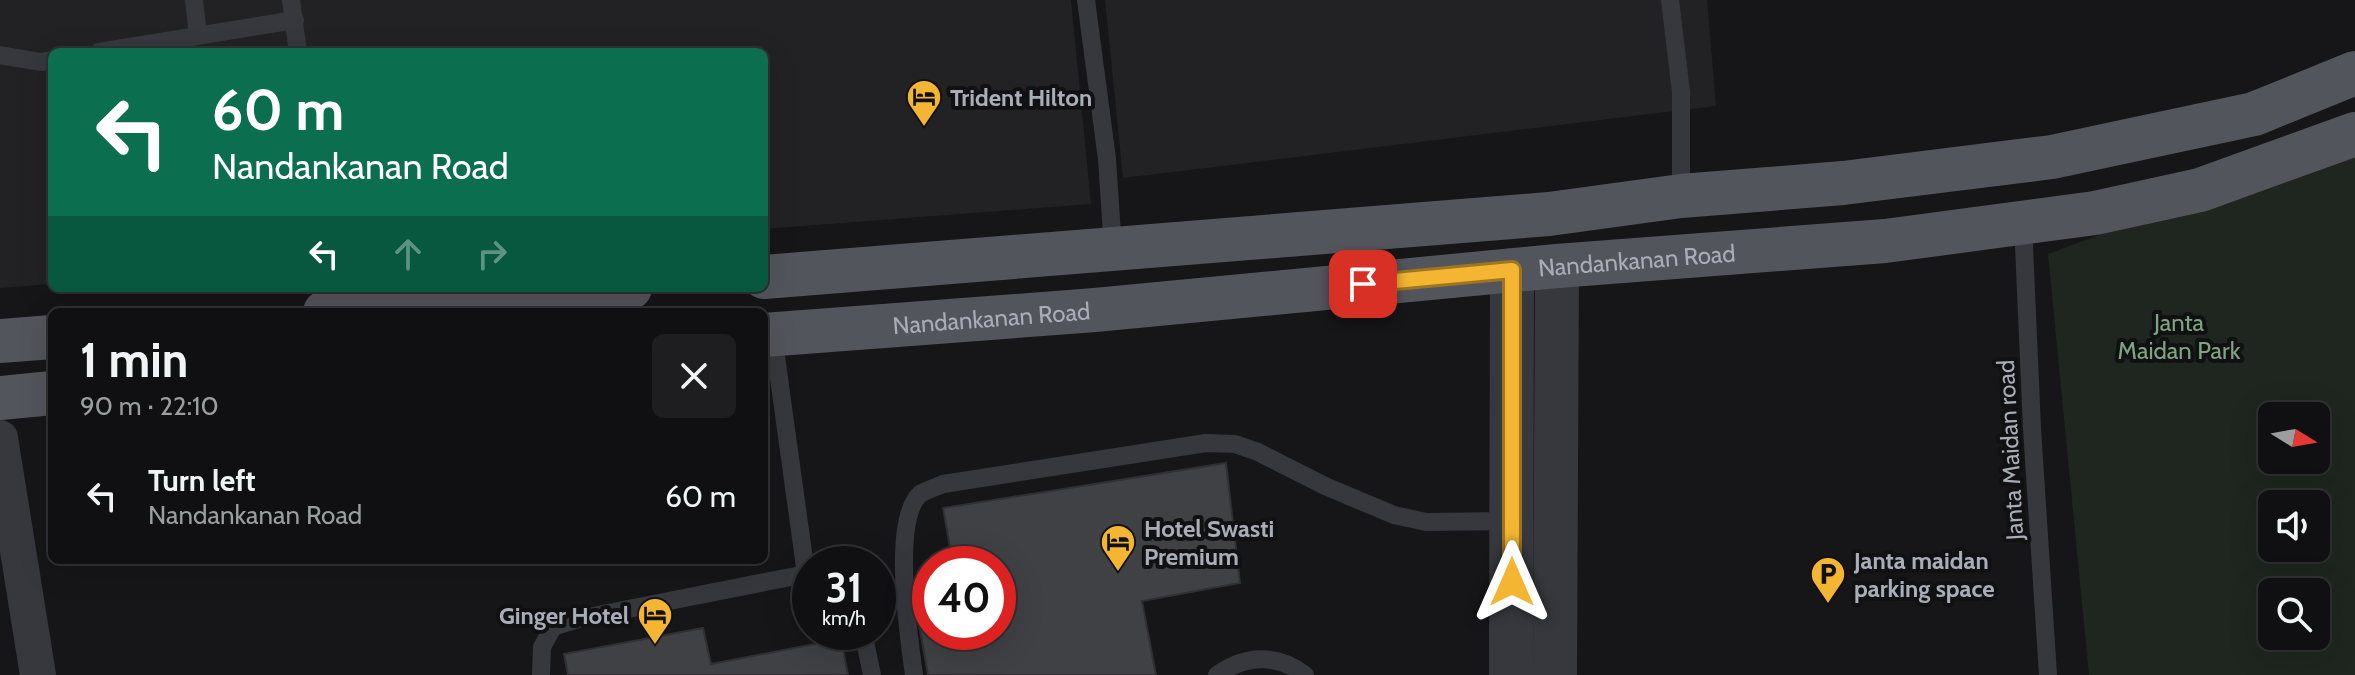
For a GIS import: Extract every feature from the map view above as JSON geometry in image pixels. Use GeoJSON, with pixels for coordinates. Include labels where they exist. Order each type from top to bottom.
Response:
{"type":"FeatureCollection","features":[{"type":"Feature","properties":{"kind":"main road"},"geometry":{"type":"LineString","coordinates":[[768,277],[1549,214],[1681,196],[1843,183],[2052,157],[2254,114],[2355,73]]}},
{"type":"Feature","properties":{"kind":"main road","name":"Nandankanan Road"},"geometry":{"type":"LineString","coordinates":[[768,335],[1095,310],[1557,266],[1885,241],[2095,213],[2200,190],[2355,134]]}},
{"type":"Feature","properties":{"kind":"main road"},"geometry":{"type":"LineString","coordinates":[[377,308],[579,292]]}},
{"type":"Feature","properties":{"kind":"main road"},"geometry":{"type":"LineString","coordinates":[[0,341],[48,337]]}},
{"type":"Feature","properties":{"kind":"main road"},"geometry":{"type":"LineString","coordinates":[[0,398],[48,393]]}},
{"type":"Feature","properties":{"kind":"street"},"geometry":{"type":"LineString","coordinates":[[1555,675],[1557,266]]}},
{"type":"Feature","properties":{"kind":"street"},"geometry":{"type":"LineString","coordinates":[[1511,675],[1512,270]]}},
{"type":"Feature","properties":{"kind":"street"},"geometry":{"type":"LineString","coordinates":[[0,438],[38,675]]}},
{"type":"Feature","properties":{"kind":"lane"},"geometry":{"type":"LineString","coordinates":[[194,0],[198,35]]}},
{"type":"Feature","properties":{"kind":"lane"},"geometry":{"type":"LineString","coordinates":[[291,0],[298,48]]}},
{"type":"Feature","properties":{"kind":"lane"},"geometry":{"type":"LineString","coordinates":[[1086,0],[1107,159],[1113,250]]}},
{"type":"Feature","properties":{"kind":"lane"},"geometry":{"type":"LineString","coordinates":[[1670,0],[1681,92],[1681,196]]}},
{"type":"Feature","properties":{"kind":"lane"},"geometry":{"type":"LineString","coordinates":[[122,48],[295,20]]}},
{"type":"Feature","properties":{"kind":"lane"},"geometry":{"type":"LineString","coordinates":[[0,55],[48,61]]}},
{"type":"Feature","properties":{"kind":"lane","name":"Janta Maidan road"},"geometry":{"type":"LineString","coordinates":[[2023,223],[2048,675]]}},
{"type":"Feature","properties":{"kind":"lane"},"geometry":{"type":"LineString","coordinates":[[768,335],[803,546]]}},
{"type":"Feature","properties":{"kind":"lane"},"geometry":{"type":"LineString","coordinates":[[914,675],[907,617],[906,528],[912,508],[921,494],[943,484],[1206,443],[1235,444],[1394,515],[1426,522],[1512,521]]}},
{"type":"Feature","properties":{"kind":"lane"},"geometry":{"type":"LineString","coordinates":[[541,675],[542,647],[553,627],[578,619],[792,577]]}},
{"type":"Feature","properties":{"kind":"lane"},"geometry":{"type":"LineString","coordinates":[[867,650],[872,675]]}},
{"type":"Feature","properties":{"kind":"lane"},"geometry":{"type":"LineString","coordinates":[[1217,675],[1231,665],[1252,659],[1274,659],[1295,667],[1305,675]]}},
{"type":"Feature","properties":{"kind":"shaded area","name":"Trident Hilton"},"geometry":{"type":"Polygon","coordinates":[[[0,0],[1071,0],[1091,204],[768,229],[768,48],[48,48],[48,284],[0,288],[0,0]]]}},
{"type":"Feature","properties":{"kind":"shaded area"},"geometry":{"type":"Polygon","coordinates":[[[1105,0],[1707,0],[1716,106],[1123,178],[1105,0]]]}},
{"type":"Feature","properties":{"kind":"green space","name":"Janta Maidan Park"},"geometry":{"type":"Polygon","coordinates":[[[2355,140],[2355,675],[2089,675],[2048,254],[2355,140]]]}},
{"type":"Feature","properties":{"kind":"building","name":"Hotel Swasti Premium"},"geometry":{"type":"Polygon","coordinates":[[[1226,463],[1240,583],[1142,601],[1156,675],[928,675],[924,650],[1016,650],[1016,546],[950,546],[943,508],[1226,463]]]}},
{"type":"Feature","properties":{"kind":"building","name":"Ginger Hotel"},"geometry":{"type":"Polygon","coordinates":[[[703,628],[711,664],[792,648],[843,650],[848,675],[568,675],[564,654],[703,628]]]}},
{"type":"Feature","properties":{"kind":"place","name":"Trident Hilton"},"geometry":{"type":"Point","coordinates":[924,128]}},
{"type":"Feature","properties":{"kind":"place","name":"Hotel Swasti Premium"},"geometry":{"type":"Point","coordinates":[1118,573]}},
{"type":"Feature","properties":{"kind":"place","name":"Janta maidan parking space"},"geometry":{"type":"Point","coordinates":[1828,605]}},
{"type":"Feature","properties":{"kind":"place","name":"Ginger Hotel"},"geometry":{"type":"Point","coordinates":[655,646]}},
{"type":"Feature","properties":{"kind":"route"},"geometry":{"type":"LineString","coordinates":[[1363,284],[1512,270],[1512,582]]}}]}
